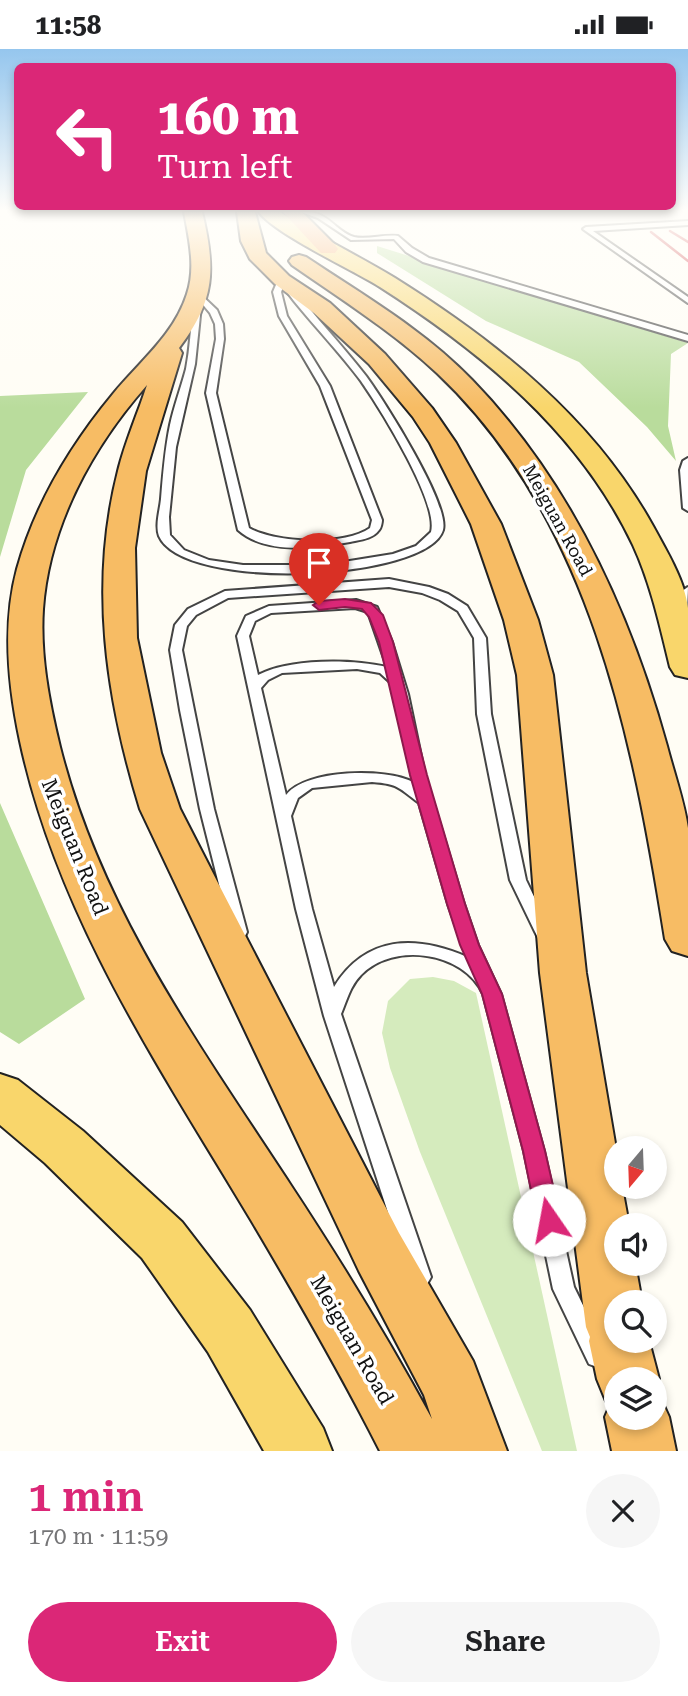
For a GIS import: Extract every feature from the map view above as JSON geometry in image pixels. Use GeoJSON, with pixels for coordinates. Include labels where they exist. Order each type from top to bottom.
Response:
{"type":"FeatureCollection","features":[{"type":"Feature","properties":{"kind":"highway","name":"Meiguan Road"},"geometry":{"type":"LineString","coordinates":[[199,277],[198,295],[177,335],[122,398],[75,464],[44,533],[31,576],[26,667],[42,763],[59,819],[83,878],[124,961],[179,1061],[271,1204],[381,1387],[414,1451]]}},
{"type":"Feature","properties":{"kind":"highway"},"geometry":{"type":"LineString","coordinates":[[279,277],[322,308],[401,385],[443,443],[486,524],[521,620],[535,675],[563,974],[610,1290]]}},
{"type":"Feature","properties":{"kind":"highway","name":"Meiguan Road"},"geometry":{"type":"LineString","coordinates":[[326,277],[375,311],[462,383],[519,451],[557,510],[590,574],[642,717],[660,786],[688,939]]}},
{"type":"Feature","properties":{"kind":"highway"},"geometry":{"type":"LineString","coordinates":[[177,335],[132,471],[120,548],[120,638],[142,753],[160,809],[260,1013],[379,1252],[452,1383],[475,1451]]}},
{"type":"Feature","properties":{"kind":"highway"},"geometry":{"type":"LineString","coordinates":[[640,1430],[644,1451]]}},
{"type":"Feature","properties":{"kind":"main road"},"geometry":{"type":"LineString","coordinates":[[378,277],[445,321],[508,370],[571,431],[597,463],[634,516],[650,547],[688,667]]}},
{"type":"Feature","properties":{"kind":"main road"},"geometry":{"type":"LineString","coordinates":[[0,1095],[64,1147],[162,1240],[229,1331],[300,1451]]}},
{"type":"Feature","properties":{"kind":"lane"},"geometry":{"type":"LineString","coordinates":[[485,277],[688,338]]}},
{"type":"Feature","properties":{"kind":"lane"},"geometry":{"type":"LineString","coordinates":[[655,277],[688,301]]}},
{"type":"Feature","properties":{"kind":"lane"},"geometry":{"type":"LineString","coordinates":[[282,280],[364,380],[420,473],[439,519],[438,529],[429,542],[418,550],[386,560],[246,570],[191,560],[170,545],[164,530],[170,454],[177,414],[192,361],[198,295],[214,312],[219,324],[220,339],[211,393],[244,530],[254,538],[269,543],[288,544],[354,538],[368,535],[376,529],[377,520],[325,386],[282,316],[277,292],[282,280]]}},
{"type":"Feature","properties":{"kind":"lane"},"geometry":{"type":"LineString","coordinates":[[688,461],[685,470],[688,508]]}},
{"type":"Feature","properties":{"kind":"lane"},"geometry":{"type":"LineString","coordinates":[[260,1013],[207,809],[176,650],[181,625],[191,612],[225,595],[244,592],[389,583],[425,590],[444,597],[463,609],[480,638],[484,713],[518,880],[563,974]]}},
{"type":"Feature","properties":{"kind":"lane"},"geometry":{"type":"LineString","coordinates":[[677,629],[688,591]]}},
{"type":"Feature","properties":{"kind":"lane"},"geometry":{"type":"LineString","coordinates":[[452,1383],[395,1197],[333,1016],[304,909],[243,636],[250,619],[269,610],[345,603],[366,606],[373,610],[398,683],[429,809],[470,945],[487,982],[534,1151],[564,1289],[604,1371]]}},
{"type":"Feature","properties":{"kind":"lane"},"geometry":{"type":"LineString","coordinates":[[255,688],[263,677],[280,669],[358,665],[384,670],[398,683]]}},
{"type":"Feature","properties":{"kind":"lane"},"geometry":{"type":"LineString","coordinates":[[283,816],[292,794],[300,786],[381,779],[407,783],[417,790],[429,809]]}},
{"type":"Feature","properties":{"kind":"lane"},"geometry":{"type":"LineString","coordinates":[[333,1016],[337,996],[349,974],[366,959],[393,950],[418,949],[447,954],[471,966],[487,982]]}},
{"type":"Feature","properties":{"kind":"lane"},"geometry":{"type":"LineString","coordinates":[[634,1430],[644,1451]]}},
{"type":"Feature","properties":{"kind":"green space"},"geometry":{"type":"Polygon","coordinates":[[[416,277],[478,277],[688,343],[671,354],[668,426],[676,461],[647,427],[579,362],[486,321],[416,277]]]}},
{"type":"Feature","properties":{"kind":"green space"},"geometry":{"type":"Polygon","coordinates":[[[88,392],[26,470],[0,557],[0,396],[88,392]]]}},
{"type":"Feature","properties":{"kind":"green space"},"geometry":{"type":"Polygon","coordinates":[[[0,803],[85,999],[19,1044],[0,1032],[0,803]]]}},
{"type":"Feature","properties":{"kind":"green space"},"geometry":{"type":"Polygon","coordinates":[[[433,977],[454,981],[476,993],[577,1451],[542,1451],[420,1152],[390,1068],[382,1033],[388,1001],[410,979],[433,977]]]}},
{"type":"Feature","properties":{"kind":"route"},"geometry":{"type":"LineString","coordinates":[[319,605],[356,604],[366,606],[376,615],[398,683],[418,775],[456,904],[470,945],[492,994],[534,1151],[549,1220]]}}]}
